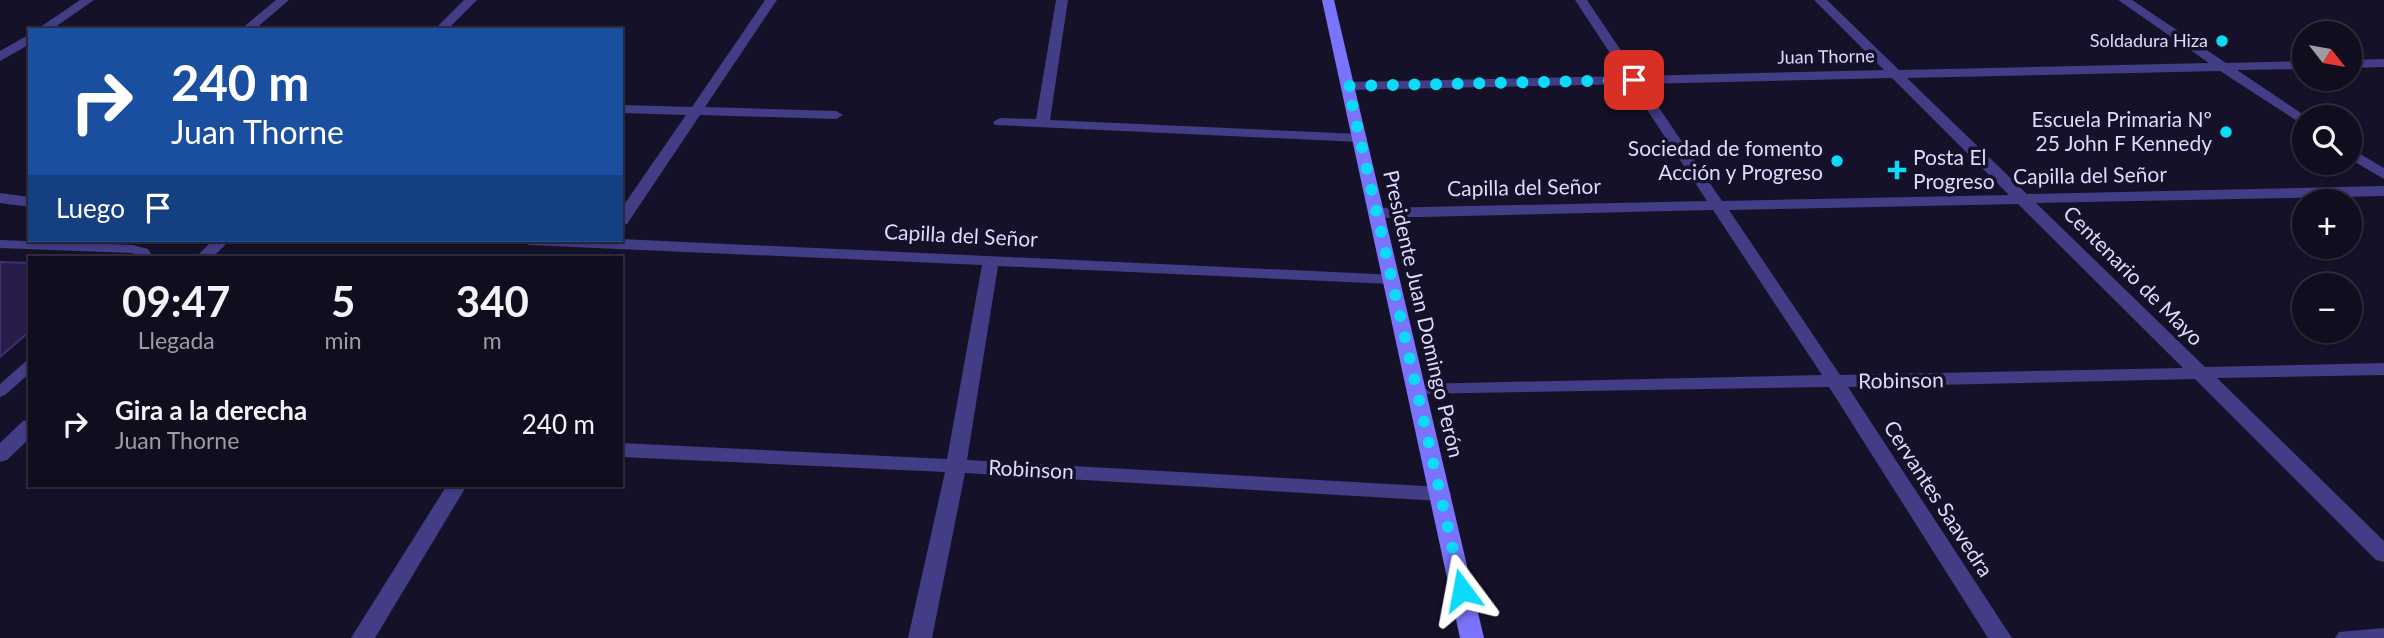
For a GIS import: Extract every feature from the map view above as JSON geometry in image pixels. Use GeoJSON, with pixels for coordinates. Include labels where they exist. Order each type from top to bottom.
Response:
{"type":"FeatureCollection","features":[{"type":"Feature","properties":{"kind":"street"},"geometry":{"type":"LineString","coordinates":[[45,28],[88,0]]}},
{"type":"Feature","properties":{"kind":"street"},"geometry":{"type":"LineString","coordinates":[[249,28],[283,0]]}},
{"type":"Feature","properties":{"kind":"street"},"geometry":{"type":"LineString","coordinates":[[442,28],[471,0]]}},
{"type":"Feature","properties":{"kind":"street"},"geometry":{"type":"LineString","coordinates":[[623,218],[771,0]]}},
{"type":"Feature","properties":{"kind":"street"},"geometry":{"type":"LineString","coordinates":[[1042,124],[1062,0]]}},
{"type":"Feature","properties":{"kind":"street","name":"Presidente Juan Domingo Perón"},"geometry":{"type":"LineString","coordinates":[[1328,0],[1472,638]]}},
{"type":"Feature","properties":{"kind":"street","name":"Cervantes Saavedra"},"geometry":{"type":"LineString","coordinates":[[1581,0],[1836,383],[2000,638]]}},
{"type":"Feature","properties":{"kind":"street","name":"Centenario de Mayo"},"geometry":{"type":"LineString","coordinates":[[1820,0],[2384,554]]}},
{"type":"Feature","properties":{"kind":"street"},"geometry":{"type":"LineString","coordinates":[[2124,0],[2292,113]]}},
{"type":"Feature","properties":{"kind":"street"},"geometry":{"type":"LineString","coordinates":[[0,57],[28,39]]}},
{"type":"Feature","properties":{"kind":"street"},"geometry":{"type":"LineString","coordinates":[[2362,64],[2384,63]]}},
{"type":"Feature","properties":{"kind":"street","name":"Juan Thorne"},"geometry":{"type":"LineString","coordinates":[[1348,86],[2292,65]]}},
{"type":"Feature","properties":{"kind":"street"},"geometry":{"type":"LineString","coordinates":[[623,109],[836,116]]}},
{"type":"Feature","properties":{"kind":"street"},"geometry":{"type":"LineString","coordinates":[[1000,122],[1360,138]]}},
{"type":"Feature","properties":{"kind":"street"},"geometry":{"type":"LineString","coordinates":[[2362,160],[2384,175]]}},
{"type":"Feature","properties":{"kind":"street","name":"Capilla del Señor"},"geometry":{"type":"LineString","coordinates":[[1378,213],[2024,201],[2384,191]]}},
{"type":"Feature","properties":{"kind":"street"},"geometry":{"type":"LineString","coordinates":[[0,198],[28,202]]}},
{"type":"Feature","properties":{"kind":"street"},"geometry":{"type":"LineString","coordinates":[[205,256],[220,242]]}},
{"type":"Feature","properties":{"kind":"street","name":"Capilla del Señor"},"geometry":{"type":"LineString","coordinates":[[550,242],[604,247],[991,260],[1391,279]]}},
{"type":"Feature","properties":{"kind":"street"},"geometry":{"type":"LineString","coordinates":[[920,638],[956,466],[991,260]]}},
{"type":"Feature","properties":{"kind":"street","name":"Robinson"},"geometry":{"type":"LineString","coordinates":[[1418,390],[2384,369]]}},
{"type":"Feature","properties":{"kind":"street"},"geometry":{"type":"LineString","coordinates":[[0,455],[28,428]]}},
{"type":"Feature","properties":{"kind":"street","name":"Robinson"},"geometry":{"type":"LineString","coordinates":[[623,450],[1441,494]]}},
{"type":"Feature","properties":{"kind":"street"},"geometry":{"type":"LineString","coordinates":[[363,638],[456,487]]}},
{"type":"Feature","properties":{"kind":"street"},"geometry":{"type":"LineString","coordinates":[[2347,638],[2384,637]]}},
{"type":"Feature","properties":{"kind":"lane"},"geometry":{"type":"LineString","coordinates":[[0,244],[133,249],[143,252],[145,256]]}},
{"type":"Feature","properties":{"kind":"lane"},"geometry":{"type":"LineString","coordinates":[[0,392],[28,367]]}},
{"type":"Feature","properties":{"kind":"building"},"geometry":{"type":"Polygon","coordinates":[[[0,262],[28,263],[28,333],[0,357],[0,262]]]}},
{"type":"Feature","properties":{"kind":"place","name":"Soldadura Hiza"},"geometry":{"type":"Point","coordinates":[2222,41]}},
{"type":"Feature","properties":{"kind":"place","name":"Escuela Primaria Nº 25 John F Kennedy"},"geometry":{"type":"Point","coordinates":[2226,132]}},
{"type":"Feature","properties":{"kind":"place","name":"Sociedad de fomento Acción y Progreso"},"geometry":{"type":"Point","coordinates":[1837,161]}},
{"type":"Feature","properties":{"kind":"place","name":"Posta El Progreso"},"geometry":{"type":"Point","coordinates":[1897,170]}},
{"type":"Feature","properties":{"kind":"route"},"geometry":{"type":"LineString","coordinates":[[1462,590],[1348,86],[1634,80]]}}]}
